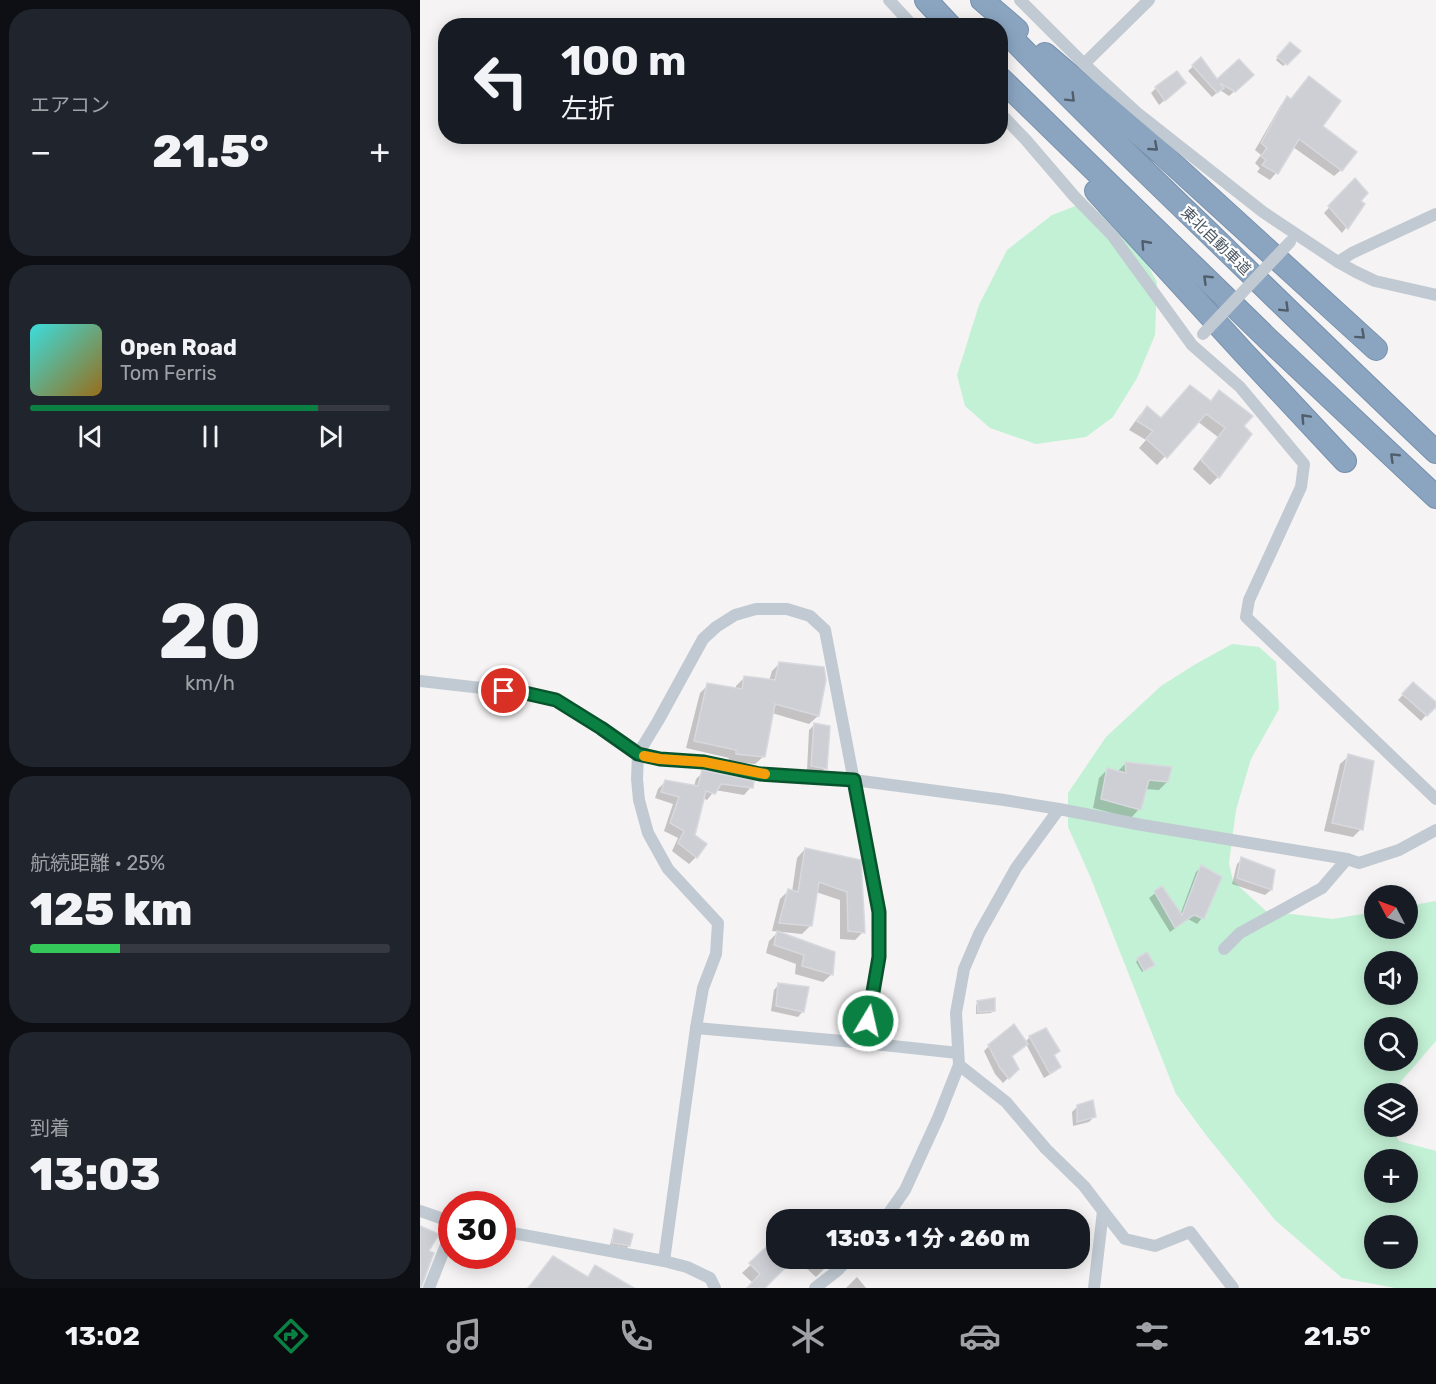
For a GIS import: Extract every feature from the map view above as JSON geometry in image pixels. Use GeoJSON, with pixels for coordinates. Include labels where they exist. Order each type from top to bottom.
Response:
{"type":"FeatureCollection","features":[{"type":"Feature","properties":{"kind":"highway"},"geometry":{"type":"LineString","coordinates":[[926,0],[943,18]]}},
{"type":"Feature","properties":{"kind":"highway","name":"東北自動車道"},"geometry":{"type":"LineString","coordinates":[[976,0],[993,18]]}},
{"type":"Feature","properties":{"kind":"highway"},"geometry":{"type":"LineString","coordinates":[[982,0],[1003,18]]}},
{"type":"Feature","properties":{"kind":"highway"},"geometry":{"type":"LineString","coordinates":[[1008,22],[1161,153],[1376,349]]}},
{"type":"Feature","properties":{"kind":"highway","name":"東北自動車道"},"geometry":{"type":"LineString","coordinates":[[1008,34],[1154,180],[1436,452]]}},
{"type":"Feature","properties":{"kind":"highway"},"geometry":{"type":"LineString","coordinates":[[1008,87],[1267,338],[1436,497]]}},
{"type":"Feature","properties":{"kind":"highway"},"geometry":{"type":"LineString","coordinates":[[1008,88],[1095,189],[1236,345],[1345,461]]}},
{"type":"Feature","properties":{"kind":"street"},"geometry":{"type":"LineString","coordinates":[[890,0],[906,18]]}},
{"type":"Feature","properties":{"kind":"street"},"geometry":{"type":"LineString","coordinates":[[1020,0],[1136,112],[1294,238],[1375,281],[1436,295]]}},
{"type":"Feature","properties":{"kind":"street"},"geometry":{"type":"LineString","coordinates":[[1084,63],[1149,0]]}},
{"type":"Feature","properties":{"kind":"street"},"geometry":{"type":"LineString","coordinates":[[1008,121],[1112,235],[1192,345],[1240,387],[1304,464],[1301,487],[1249,600],[1246,617],[1436,799]]}},
{"type":"Feature","properties":{"kind":"street"},"geometry":{"type":"LineString","coordinates":[[1338,262],[1352,253],[1436,214]]}},
{"type":"Feature","properties":{"kind":"street"},"geometry":{"type":"LineString","coordinates":[[1192,345],[1294,238]]}},
{"type":"Feature","properties":{"kind":"street"},"geometry":{"type":"LineString","coordinates":[[664,1261],[696,1028],[703,988],[716,954],[718,923],[668,869],[648,833],[639,800],[638,754],[703,639],[735,615],[756,609],[787,609],[810,616],[825,630],[879,912],[879,957],[865,1042]]}},
{"type":"Feature","properties":{"kind":"street"},"geometry":{"type":"LineString","coordinates":[[420,681],[525,693],[556,700],[638,754],[660,759],[704,762],[760,774],[854,780],[1059,809],[1347,859],[1359,863],[1399,850],[1436,830]]}},
{"type":"Feature","properties":{"kind":"street"},"geometry":{"type":"LineString","coordinates":[[891,1209],[904,1190],[938,1118],[959,1059],[956,1013],[964,969],[979,934],[1016,868],[1059,809]]}},
{"type":"Feature","properties":{"kind":"street"},"geometry":{"type":"LineString","coordinates":[[1224,948],[1240,933],[1322,888],[1347,859]]}},
{"type":"Feature","properties":{"kind":"street"},"geometry":{"type":"LineString","coordinates":[[696,1028],[865,1042],[959,1059],[1006,1102],[1046,1149],[1084,1186],[1125,1239],[1155,1246],[1190,1232],[1233,1288]]}},
{"type":"Feature","properties":{"kind":"street"},"geometry":{"type":"LineString","coordinates":[[420,1211],[438,1217]]}},
{"type":"Feature","properties":{"kind":"street"},"geometry":{"type":"LineString","coordinates":[[1094,1288],[1103,1211]]}},
{"type":"Feature","properties":{"kind":"street"},"geometry":{"type":"LineString","coordinates":[[516,1234],[687,1267],[710,1278],[715,1288]]}},
{"type":"Feature","properties":{"kind":"street"},"geometry":{"type":"LineString","coordinates":[[429,1288],[438,1265]]}},
{"type":"Feature","properties":{"kind":"street"},"geometry":{"type":"LineString","coordinates":[[815,1288],[839,1269]]}},
{"type":"Feature","properties":{"kind":"green space"},"geometry":{"type":"Polygon","coordinates":[[[1083,203],[1102,214],[1136,244],[1157,282],[1155,335],[1137,378],[1113,417],[1086,437],[1036,444],[990,428],[965,406],[957,375],[979,305],[1007,250],[1052,215],[1083,203]]]}},
{"type":"Feature","properties":{"kind":"green space"},"geometry":{"type":"Polygon","coordinates":[[[1232,644],[1259,647],[1276,662],[1279,709],[1251,759],[1236,810],[1229,863],[1233,881],[1266,911],[1333,919],[1364,914],[1364,939],[1418,939],[1418,904],[1436,901],[1436,1041],[1418,1062],[1418,1017],[1364,1017],[1364,1071],[1410,1071],[1400,1083],[1364,1083],[1364,1137],[1397,1137],[1399,1141],[1436,1151],[1436,1288],[1395,1288],[1342,1278],[1275,1220],[1176,1094],[1090,876],[1068,827],[1068,793],[1106,737],[1161,686],[1232,644]]]}},
{"type":"Feature","properties":{"kind":"building"},"geometry":{"type":"Polygon","coordinates":[[[1290,42],[1301,51],[1287,65],[1277,57],[1290,42]]]}},
{"type":"Feature","properties":{"kind":"building"},"geometry":{"type":"Polygon","coordinates":[[[1201,57],[1217,79],[1239,59],[1254,75],[1235,92],[1220,83],[1224,88],[1217,93],[1192,65],[1201,57]]]}},
{"type":"Feature","properties":{"kind":"building"},"geometry":{"type":"Polygon","coordinates":[[[1177,71],[1186,83],[1165,101],[1155,87],[1177,71]]]}},
{"type":"Feature","properties":{"kind":"building"},"geometry":{"type":"Polygon","coordinates":[[[1309,76],[1341,101],[1323,126],[1357,152],[1342,171],[1299,139],[1278,174],[1262,165],[1266,160],[1261,156],[1267,148],[1261,143],[1287,96],[1291,99],[1309,76]]]}},
{"type":"Feature","properties":{"kind":"building"},"geometry":{"type":"Polygon","coordinates":[[[1355,178],[1368,193],[1361,201],[1365,204],[1348,229],[1328,206],[1355,178]]]}},
{"type":"Feature","properties":{"kind":"building"},"geometry":{"type":"Polygon","coordinates":[[[1190,385],[1211,401],[1219,390],[1253,416],[1244,426],[1252,434],[1219,478],[1201,460],[1225,428],[1206,414],[1167,458],[1146,439],[1153,431],[1137,421],[1147,406],[1161,418],[1190,385]]]}},
{"type":"Feature","properties":{"kind":"building"},"geometry":{"type":"Polygon","coordinates":[[[779,662],[824,667],[826,680],[819,716],[775,704],[765,757],[736,754],[736,750],[694,741],[707,683],[742,689],[744,676],[775,680],[779,662]]]}},
{"type":"Feature","properties":{"kind":"building"},"geometry":{"type":"Polygon","coordinates":[[[1413,682],[1436,702],[1436,707],[1427,716],[1402,694],[1413,682]]]}},
{"type":"Feature","properties":{"kind":"building"},"geometry":{"type":"Polygon","coordinates":[[[814,723],[830,726],[827,769],[811,766],[814,723]]]}},
{"type":"Feature","properties":{"kind":"building"},"geometry":{"type":"Polygon","coordinates":[[[1348,754],[1374,761],[1363,830],[1332,823],[1348,754]]]}},
{"type":"Feature","properties":{"kind":"building"},"geometry":{"type":"Polygon","coordinates":[[[1125,762],[1172,767],[1168,782],[1149,780],[1141,810],[1101,799],[1107,768],[1126,773],[1125,762]]]}},
{"type":"Feature","properties":{"kind":"building"},"geometry":{"type":"Polygon","coordinates":[[[702,770],[754,781],[753,788],[721,784],[715,794],[706,791],[695,835],[707,844],[697,858],[678,843],[684,831],[670,823],[679,797],[661,792],[665,780],[698,786],[702,770]]]}},
{"type":"Feature","properties":{"kind":"building"},"geometry":{"type":"Polygon","coordinates":[[[805,848],[861,860],[865,933],[848,931],[847,892],[819,882],[812,926],[779,923],[788,889],[798,892],[805,848]]]}},
{"type":"Feature","properties":{"kind":"building"},"geometry":{"type":"Polygon","coordinates":[[[1241,857],[1275,870],[1272,890],[1237,878],[1241,857]]]}},
{"type":"Feature","properties":{"kind":"building"},"geometry":{"type":"Polygon","coordinates":[[[1201,865],[1222,877],[1204,919],[1194,915],[1175,928],[1154,891],[1162,886],[1182,915],[1201,865]]]}},
{"type":"Feature","properties":{"kind":"building"},"geometry":{"type":"Polygon","coordinates":[[[777,931],[835,952],[833,975],[802,966],[804,955],[774,945],[777,931]]]}},
{"type":"Feature","properties":{"kind":"building"},"geometry":{"type":"Polygon","coordinates":[[[1147,952],[1155,965],[1144,971],[1137,958],[1147,952]]]}},
{"type":"Feature","properties":{"kind":"building"},"geometry":{"type":"Polygon","coordinates":[[[778,983],[809,987],[804,1012],[776,1006],[778,983]]]}},
{"type":"Feature","properties":{"kind":"building"},"geometry":{"type":"Polygon","coordinates":[[[995,998],[995,1011],[978,1012],[977,1001],[995,998]]]}},
{"type":"Feature","properties":{"kind":"building"},"geometry":{"type":"Polygon","coordinates":[[[1014,1024],[1028,1044],[1012,1056],[1019,1069],[1009,1079],[1000,1068],[988,1045],[1014,1024]]]}},
{"type":"Feature","properties":{"kind":"building"},"geometry":{"type":"Polygon","coordinates":[[[1046,1028],[1060,1051],[1054,1055],[1061,1067],[1050,1074],[1029,1036],[1046,1028]]]}},
{"type":"Feature","properties":{"kind":"building"},"geometry":{"type":"Polygon","coordinates":[[[1093,1100],[1096,1117],[1077,1122],[1077,1105],[1093,1100]]]}},
{"type":"Feature","properties":{"kind":"building"},"geometry":{"type":"Polygon","coordinates":[[[420,1226],[438,1234],[429,1251],[434,1253],[421,1288],[420,1226]]]}},
{"type":"Feature","properties":{"kind":"building"},"geometry":{"type":"Polygon","coordinates":[[[614,1229],[633,1234],[630,1246],[612,1243],[614,1229]]]}},
{"type":"Feature","properties":{"kind":"building"},"geometry":{"type":"Polygon","coordinates":[[[766,1247],[766,1269],[784,1269],[765,1288],[747,1288],[760,1274],[749,1263],[766,1247]]]}},
{"type":"Feature","properties":{"kind":"building"},"geometry":{"type":"Polygon","coordinates":[[[553,1256],[588,1277],[595,1265],[634,1288],[528,1288],[553,1256]]]}},
{"type":"Feature","properties":{"kind":"slow traffic"},"geometry":{"type":"LineString","coordinates":[[644,756],[704,762],[765,774]]}},
{"type":"Feature","properties":{"kind":"route"},"geometry":{"type":"LineString","coordinates":[[504,691],[556,700],[638,754],[660,759],[704,762],[760,774],[854,780],[879,912],[879,957],[868,1021]]}}]}
